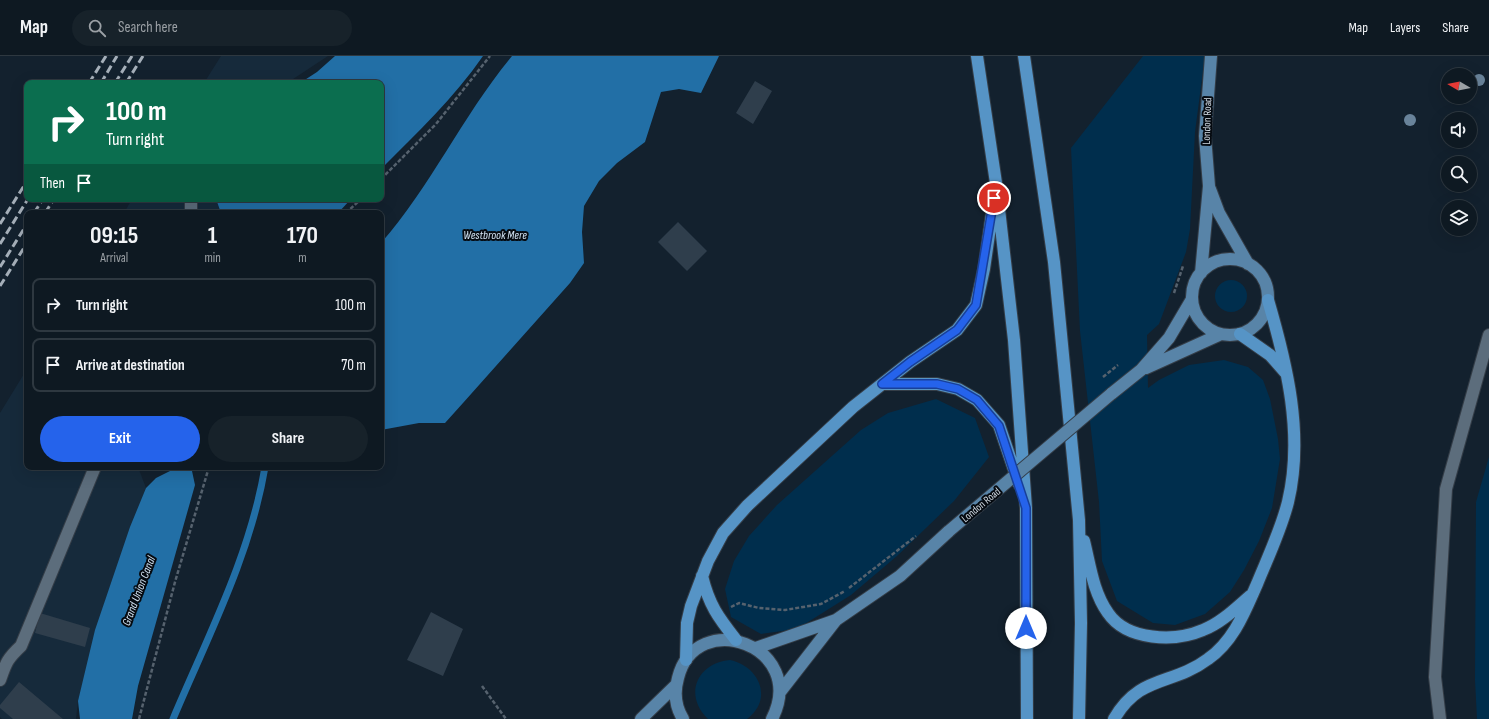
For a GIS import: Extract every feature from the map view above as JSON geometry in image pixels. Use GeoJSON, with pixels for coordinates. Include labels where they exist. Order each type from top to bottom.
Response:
{"type":"FeatureCollection","features":[{"type":"Feature","properties":{"kind":"highway"},"geometry":{"type":"LineString","coordinates":[[977,56],[996,183],[1014,340],[1026,508],[1026,719]]}},
{"type":"Feature","properties":{"kind":"highway"},"geometry":{"type":"LineString","coordinates":[[1024,56],[1054,262],[1079,520],[1081,623],[1079,719]]}},
{"type":"Feature","properties":{"kind":"highway"},"geometry":{"type":"LineString","coordinates":[[686,660],[687,623],[691,606],[702,576],[724,533],[747,506],[853,408],[910,362],[957,330],[976,305],[984,269],[996,183]]}},
{"type":"Feature","properties":{"kind":"highway"},"geometry":{"type":"LineString","coordinates":[[1114,719],[1122,705],[1134,693],[1150,684],[1183,673],[1209,659],[1226,641],[1240,621],[1275,543],[1288,502],[1294,462],[1294,429],[1287,375],[1279,338],[1268,300]]}},
{"type":"Feature","properties":{"kind":"highway"},"geometry":{"type":"LineString","coordinates":[[1240,334],[1270,354],[1287,375]]}},
{"type":"Feature","properties":{"kind":"highway"},"geometry":{"type":"LineString","coordinates":[[882,384],[937,384],[958,389],[977,400],[999,426],[1026,508]]}},
{"type":"Feature","properties":{"kind":"highway"},"geometry":{"type":"LineString","coordinates":[[1079,520],[1098,594],[1108,614],[1122,626],[1137,633],[1158,637],[1178,637],[1203,630],[1222,621],[1252,594]]}},
{"type":"Feature","properties":{"kind":"highway"},"geometry":{"type":"LineString","coordinates":[[702,576],[706,592],[716,614],[736,640]]}},
{"type":"Feature","properties":{"kind":"main road","name":"London Road"},"geometry":{"type":"LineString","coordinates":[[1201,273],[1209,186],[1205,136],[1211,56]]}},
{"type":"Feature","properties":{"kind":"main road","name":"London Road"},"geometry":{"type":"LineString","coordinates":[[1209,186],[1219,213],[1248,264]]}},
{"type":"Feature","properties":{"kind":"main road"},"geometry":{"type":"LineString","coordinates":[[1223,260],[1236,260],[1248,264],[1257,270],[1267,289],[1268,300],[1265,311],[1259,321],[1250,329],[1240,334],[1220,334],[1209,329],[1201,321],[1195,311],[1192,299],[1193,290],[1201,273],[1211,264],[1223,260]]}},
{"type":"Feature","properties":{"kind":"main road","name":"London Road"},"geometry":{"type":"LineString","coordinates":[[756,648],[836,620],[900,576],[949,531],[1141,370],[1169,338],[1192,299]]}},
{"type":"Feature","properties":{"kind":"main road","name":"London Road"},"geometry":{"type":"LineString","coordinates":[[1141,370],[1220,334]]}},
{"type":"Feature","properties":{"kind":"main road","name":"London Road"},"geometry":{"type":"LineString","coordinates":[[780,692],[836,620]]}},
{"type":"Feature","properties":{"kind":"main road"},"geometry":{"type":"LineString","coordinates":[[683,719],[676,700],[676,686],[679,672],[686,660],[696,650],[708,643],[722,640],[736,640],[756,648],[768,659],[777,675],[780,692],[777,708],[772,719]]}},
{"type":"Feature","properties":{"kind":"main road"},"geometry":{"type":"LineString","coordinates":[[641,719],[676,686]]}},
{"type":"Feature","properties":{"kind":"lane"},"geometry":{"type":"LineString","coordinates":[[1440,719],[1435,677],[1446,489],[1489,335]]}},
{"type":"Feature","properties":{"kind":"lane"},"geometry":{"type":"LineString","coordinates":[[0,680],[2,668],[8,658],[21,646],[94,470]]}},
{"type":"Feature","properties":{"kind":"path"},"geometry":{"type":"LineString","coordinates":[[384,176],[436,124],[490,56]]}},
{"type":"Feature","properties":{"kind":"path"},"geometry":{"type":"LineString","coordinates":[[349,210],[358,202]]}},
{"type":"Feature","properties":{"kind":"path"},"geometry":{"type":"LineString","coordinates":[[1172,298],[1183,265]]}},
{"type":"Feature","properties":{"kind":"path"},"geometry":{"type":"LineString","coordinates":[[1118,365],[1123,360]]}},
{"type":"Feature","properties":{"kind":"path"},"geometry":{"type":"LineString","coordinates":[[139,719],[175,582],[208,470]]}},
{"type":"Feature","properties":{"kind":"path"},"geometry":{"type":"LineString","coordinates":[[739,603],[759,608],[785,610],[821,604],[846,590],[919,533]]}},
{"type":"Feature","properties":{"kind":"path"},"geometry":{"type":"LineString","coordinates":[[482,686],[506,719]]}},
{"type":"Feature","properties":{"kind":"shaded area"},"geometry":{"type":"Polygon","coordinates":[[[221,56],[328,56],[292,80],[206,80],[221,56]]]}},
{"type":"Feature","properties":{"kind":"shaded area"},"geometry":{"type":"Polygon","coordinates":[[[1143,56],[1205,56],[1195,132],[1190,229],[1186,252],[1159,324],[1147,335],[1148,388],[1159,380],[1189,365],[1224,360],[1248,367],[1263,380],[1270,399],[1278,439],[1280,459],[1272,508],[1259,541],[1244,570],[1230,592],[1205,614],[1175,625],[1153,623],[1117,601],[1102,561],[1099,502],[1080,331],[1071,148],[1143,56]]]}},
{"type":"Feature","properties":{"kind":"shaded area"},"geometry":{"type":"Polygon","coordinates":[[[130,202],[217,202],[220,210],[126,210],[130,202]]]}},
{"type":"Feature","properties":{"kind":"shaded area"},"geometry":{"type":"Polygon","coordinates":[[[1228,280],[1234,280],[1244,287],[1247,296],[1246,302],[1240,309],[1234,312],[1228,312],[1218,305],[1215,299],[1215,293],[1222,283],[1228,280]]]}},
{"type":"Feature","properties":{"kind":"shaded area"},"geometry":{"type":"Polygon","coordinates":[[[24,374],[24,470],[139,470],[146,488],[105,601],[78,701],[76,719],[2,719],[0,717],[0,413],[24,374]]]}},
{"type":"Feature","properties":{"kind":"shaded area"},"geometry":{"type":"Polygon","coordinates":[[[936,399],[975,418],[989,457],[954,501],[897,556],[851,595],[797,629],[761,634],[731,617],[725,589],[734,561],[749,536],[777,505],[861,430],[888,413],[936,399]]]}},
{"type":"Feature","properties":{"kind":"shaded area"},"geometry":{"type":"Polygon","coordinates":[[[1489,457],[1489,719],[1477,719],[1475,680],[1476,502],[1489,457]]]}},
{"type":"Feature","properties":{"kind":"shaded area"},"geometry":{"type":"Polygon","coordinates":[[[730,660],[740,663],[749,669],[755,676],[760,684],[760,702],[755,711],[747,719],[708,719],[700,710],[696,700],[695,691],[697,682],[709,667],[719,662],[730,660]]]}},
{"type":"Feature","properties":{"kind":"water"},"geometry":{"type":"Polygon","coordinates":[[[335,56],[483,56],[447,101],[384,166],[384,80],[305,80],[317,72],[335,56]]]}},
{"type":"Feature","properties":{"kind":"water","name":"Westbrook Mere"},"geometry":{"type":"Polygon","coordinates":[[[512,56],[719,56],[701,93],[679,89],[661,92],[645,142],[617,163],[599,181],[584,206],[582,232],[584,263],[570,283],[445,423],[419,423],[384,429],[384,239],[416,198],[494,79],[512,56]]]}},
{"type":"Feature","properties":{"kind":"water"},"geometry":{"type":"Polygon","coordinates":[[[217,202],[348,202],[341,210],[220,210],[217,202]]]}},
{"type":"Feature","properties":{"kind":"water","name":"Grand Union Canal"},"geometry":{"type":"Polygon","coordinates":[[[172,470],[192,470],[195,485],[138,686],[132,719],[80,719],[78,701],[95,630],[130,527],[146,488],[156,478],[172,470]]]}},
{"type":"Feature","properties":{"kind":"building"},"geometry":{"type":"Polygon","coordinates":[[[755,81],[772,91],[753,124],[736,113],[755,81]]]}},
{"type":"Feature","properties":{"kind":"building"},"geometry":{"type":"Polygon","coordinates":[[[678,222],[707,251],[687,271],[658,242],[678,222]]]}},
{"type":"Feature","properties":{"kind":"building"},"geometry":{"type":"Polygon","coordinates":[[[431,612],[463,629],[443,676],[407,660],[431,612]]]}},
{"type":"Feature","properties":{"kind":"building"},"geometry":{"type":"Polygon","coordinates":[[[40,613],[90,628],[85,647],[35,633],[40,613]]]}},
{"type":"Feature","properties":{"kind":"building"},"geometry":{"type":"Polygon","coordinates":[[[19,682],[63,719],[13,719],[0,708],[0,705],[19,682]]]}},
{"type":"Feature","properties":{"kind":"waterway"},"geometry":{"type":"LineString","coordinates":[[173,719],[214,626],[239,564],[258,500],[264,470]]}},
{"type":"Feature","properties":{"kind":"railway"},"geometry":{"type":"LineString","coordinates":[[91,80],[106,56]]}},
{"type":"Feature","properties":{"kind":"railway"},"geometry":{"type":"LineString","coordinates":[[103,80],[117,56]]}},
{"type":"Feature","properties":{"kind":"railway"},"geometry":{"type":"LineString","coordinates":[[117,80],[132,56]]}},
{"type":"Feature","properties":{"kind":"railway"},"geometry":{"type":"LineString","coordinates":[[128,80],[143,56]]}},
{"type":"Feature","properties":{"kind":"railway"},"geometry":{"type":"LineString","coordinates":[[0,224],[24,186]]}},
{"type":"Feature","properties":{"kind":"railway"},"geometry":{"type":"LineString","coordinates":[[0,244],[26,202]]}},
{"type":"Feature","properties":{"kind":"railway"},"geometry":{"type":"LineString","coordinates":[[36,210],[41,202]]}},
{"type":"Feature","properties":{"kind":"railway"},"geometry":{"type":"LineString","coordinates":[[47,210],[52,202]]}},
{"type":"Feature","properties":{"kind":"railway"},"geometry":{"type":"LineString","coordinates":[[0,267],[24,229]]}},
{"type":"Feature","properties":{"kind":"railway"},"geometry":{"type":"LineString","coordinates":[[0,286],[24,248]]}},
{"type":"Feature","properties":{"kind":"route"},"geometry":{"type":"LineString","coordinates":[[994,198],[984,269],[976,305],[957,330],[910,362],[882,384],[937,384],[958,389],[977,400],[991,414],[999,426],[1026,508],[1026,628]]}}]}
